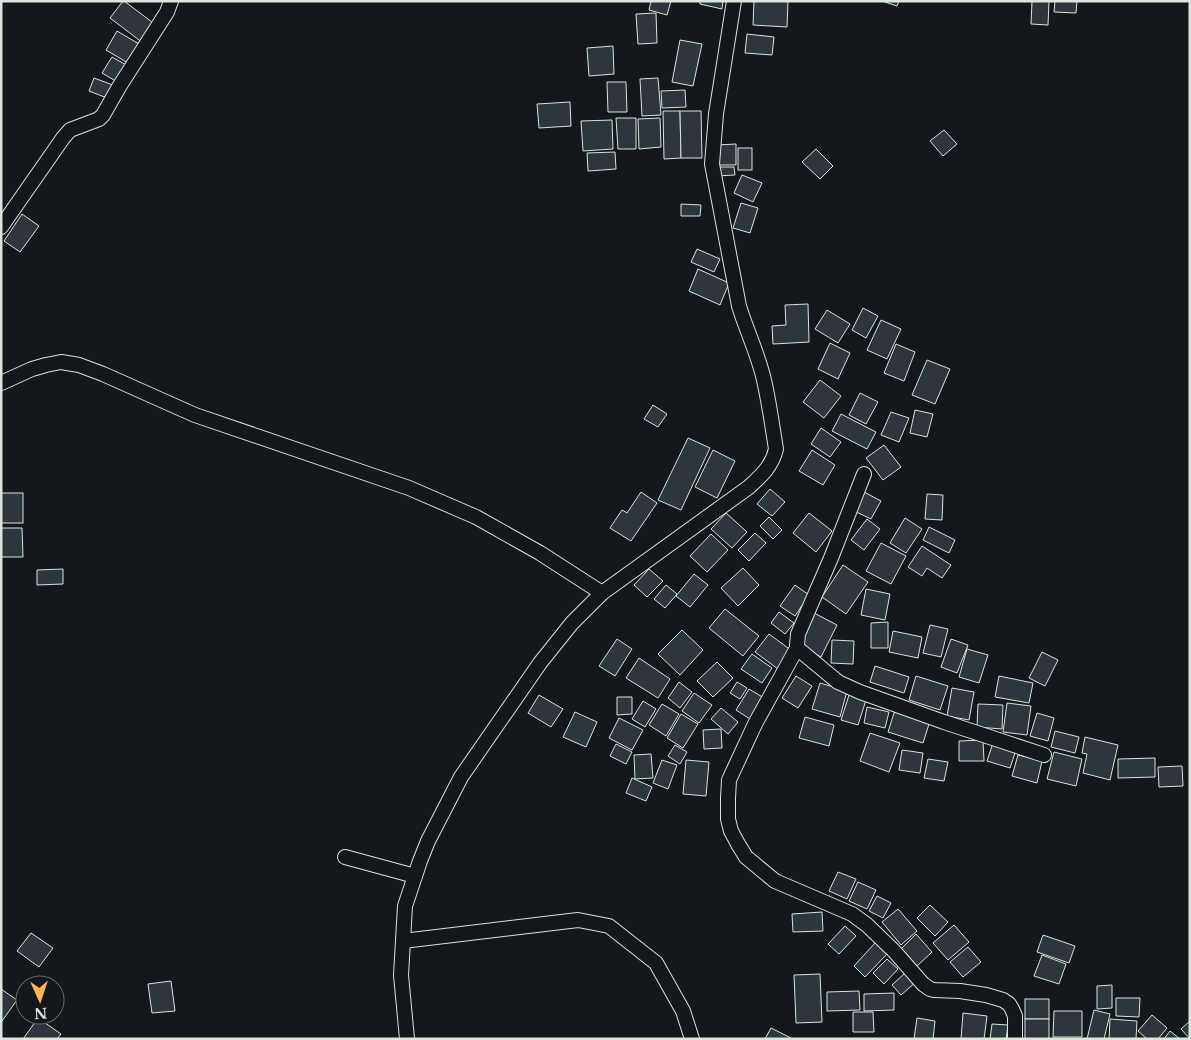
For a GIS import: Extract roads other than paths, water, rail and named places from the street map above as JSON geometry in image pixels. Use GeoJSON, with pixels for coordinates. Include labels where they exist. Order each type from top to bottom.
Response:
{"type":"FeatureCollection","features":[{"type":"Feature","properties":{"kind":"street"},"geometry":{"type":"LineString","coordinates":[[1,227],[70,130],[99,119],[103,115],[167,12],[171,1]]}},
{"type":"Feature","properties":{"kind":"street"},"geometry":{"type":"LineString","coordinates":[[407,1039],[402,976],[405,906],[428,841],[461,777],[540,663],[572,623],[602,593],[749,487],[765,472],[774,458],[776,449],[763,376],[739,306],[712,164],[716,114],[734,1]]}},
{"type":"Feature","properties":{"kind":"street"},"geometry":{"type":"LineString","coordinates":[[1,383],[46,364],[61,362],[80,365],[195,415],[409,488],[476,517],[540,553],[602,593]]}},
{"type":"Feature","properties":{"kind":"street"},"geometry":{"type":"LineString","coordinates":[[864,474],[831,558],[798,634],[796,645],[838,682],[860,692],[1044,755]]}},
{"type":"Feature","properties":{"kind":"street"},"geometry":{"type":"LineString","coordinates":[[798,648],[755,724],[729,780],[728,819],[731,831],[738,844],[746,857],[775,881],[852,914],[867,925],[930,989],[977,994],[1003,1000],[1009,1004],[1015,1016],[1015,1039]]}},
{"type":"Feature","properties":{"kind":"street"},"geometry":{"type":"LineString","coordinates":[[345,857],[415,876]]}},
{"type":"Feature","properties":{"kind":"street"},"geometry":{"type":"LineString","coordinates":[[404,941],[578,920],[609,926],[656,963],[683,1011],[692,1039]]}}]}
